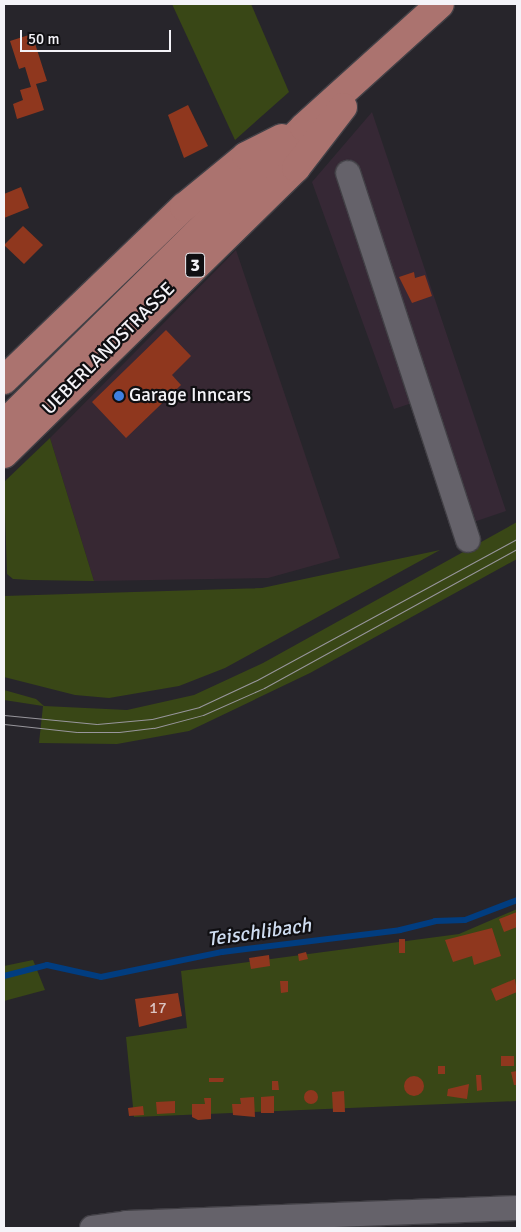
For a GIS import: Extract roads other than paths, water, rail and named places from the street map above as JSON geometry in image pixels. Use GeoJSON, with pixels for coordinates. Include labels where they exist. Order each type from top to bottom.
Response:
{"type":"FeatureCollection","features":[{"type":"Feature","properties":{"kind":"main road","name":"UEBERLANDSTRASSE"},"geometry":{"type":"LineString","coordinates":[[4,424],[304,127],[374,66],[440,4]]}},
{"type":"Feature","properties":{"kind":"main road","name":"UEBERLANDSTRASSE"},"geometry":{"type":"LineString","coordinates":[[4,454],[296,168],[374,66]]}},
{"type":"Feature","properties":{"kind":"main road","name":"UEBERLANDSTRASSE"},"geometry":{"type":"LineString","coordinates":[[4,380],[184,208],[246,156],[304,127]]}},
{"type":"Feature","properties":{"kind":"street"},"geometry":{"type":"LineString","coordinates":[[348,173],[468,540]]}},
{"type":"Feature","properties":{"kind":"street"},"geometry":{"type":"LineString","coordinates":[[92,1228],[517,1208]]}},
{"type":"Feature","properties":{"kind":"waterway","name":"Teischlibach"},"geometry":{"type":"LineString","coordinates":[[4,976],[47,965],[101,977],[222,952],[400,930],[435,921],[465,920],[517,900]]}},
{"type":"Feature","properties":{"kind":"tram line"},"geometry":{"type":"LineString","coordinates":[[4,715],[97,724],[152,719],[199,707],[257,680],[517,539]]}},
{"type":"Feature","properties":{"kind":"tram line"},"geometry":{"type":"LineString","coordinates":[[4,724],[77,732],[119,732],[154,728],[203,715],[264,688],[517,549]]}},
{"type":"Feature","properties":{"kind":"place","name":"Garage Inncars"},"geometry":{"type":"Point","coordinates":[119,396]}}]}
